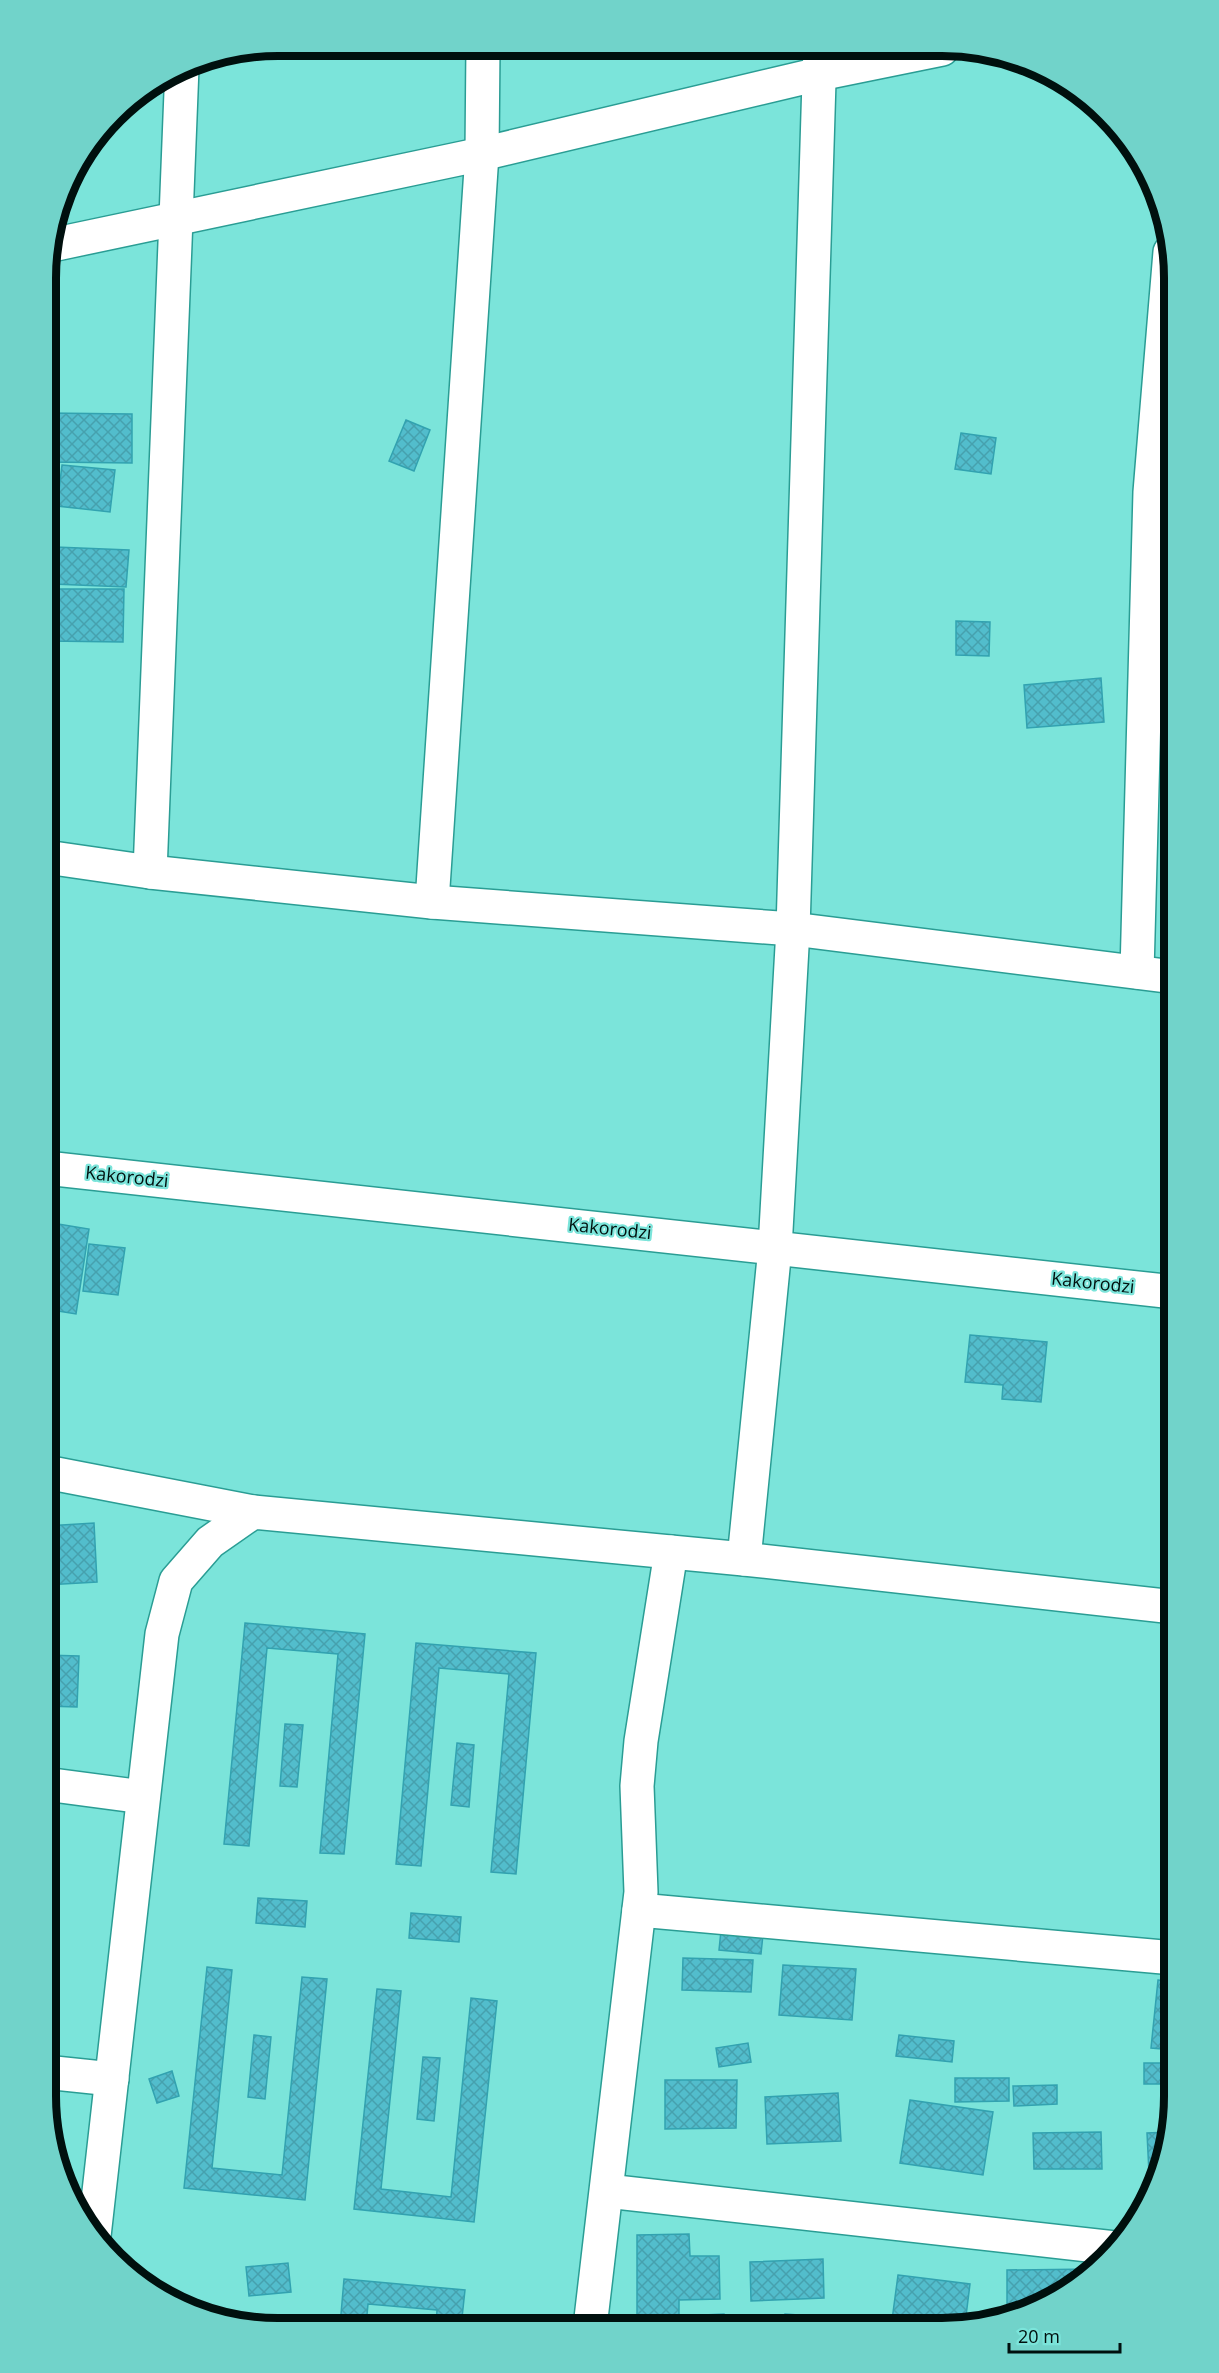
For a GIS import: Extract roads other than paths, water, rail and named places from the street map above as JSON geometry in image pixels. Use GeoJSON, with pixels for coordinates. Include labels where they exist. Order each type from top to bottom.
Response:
{"type":"FeatureCollection","features":[{"type":"Feature","properties":{"kind":"street"},"geometry":{"type":"LineString","coordinates":[[432,902],[482,154],[483,56]]}},
{"type":"Feature","properties":{"kind":"street"},"geometry":{"type":"LineString","coordinates":[[58,244],[482,154],[819,61],[870,56]]}},
{"type":"Feature","properties":{"kind":"street"},"geometry":{"type":"LineString","coordinates":[[744,1559],[776,1248],[793,929],[819,61]]}},
{"type":"Feature","properties":{"kind":"street"},"geometry":{"type":"LineString","coordinates":[[150,872],[182,77]]}},
{"type":"Feature","properties":{"kind":"street"},"geometry":{"type":"LineString","coordinates":[[1137,972],[1150,492],[1164,324]]}},
{"type":"Feature","properties":{"kind":"street"},"geometry":{"type":"LineString","coordinates":[[56,858],[150,872],[432,902],[793,929],[1164,976]]}},
{"type":"Feature","properties":{"kind":"street","name":"Kakorodzi"},"geometry":{"type":"LineString","coordinates":[[56,1169],[1164,1291]]}},
{"type":"Feature","properties":{"kind":"street"},"geometry":{"type":"LineString","coordinates":[[56,1474],[253,1512],[744,1559],[1164,1606]]}},
{"type":"Feature","properties":{"kind":"street"},"geometry":{"type":"LineString","coordinates":[[96,2223],[162,1634],[176,1581],[210,1542],[253,1512]]}},
{"type":"Feature","properties":{"kind":"street"},"geometry":{"type":"LineString","coordinates":[[591,2318],[639,1910],[641,1869],[637,1786],[641,1741],[671,1552]]}},
{"type":"Feature","properties":{"kind":"street"},"geometry":{"type":"LineString","coordinates":[[56,1785],[143,1797]]}},
{"type":"Feature","properties":{"kind":"street"},"geometry":{"type":"LineString","coordinates":[[639,1910],[1164,1957]]}},
{"type":"Feature","properties":{"kind":"street"},"geometry":{"type":"LineString","coordinates":[[56,2073],[112,2079]]}},
{"type":"Feature","properties":{"kind":"street"},"geometry":{"type":"LineString","coordinates":[[607,2192],[1105,2247]]}}]}
